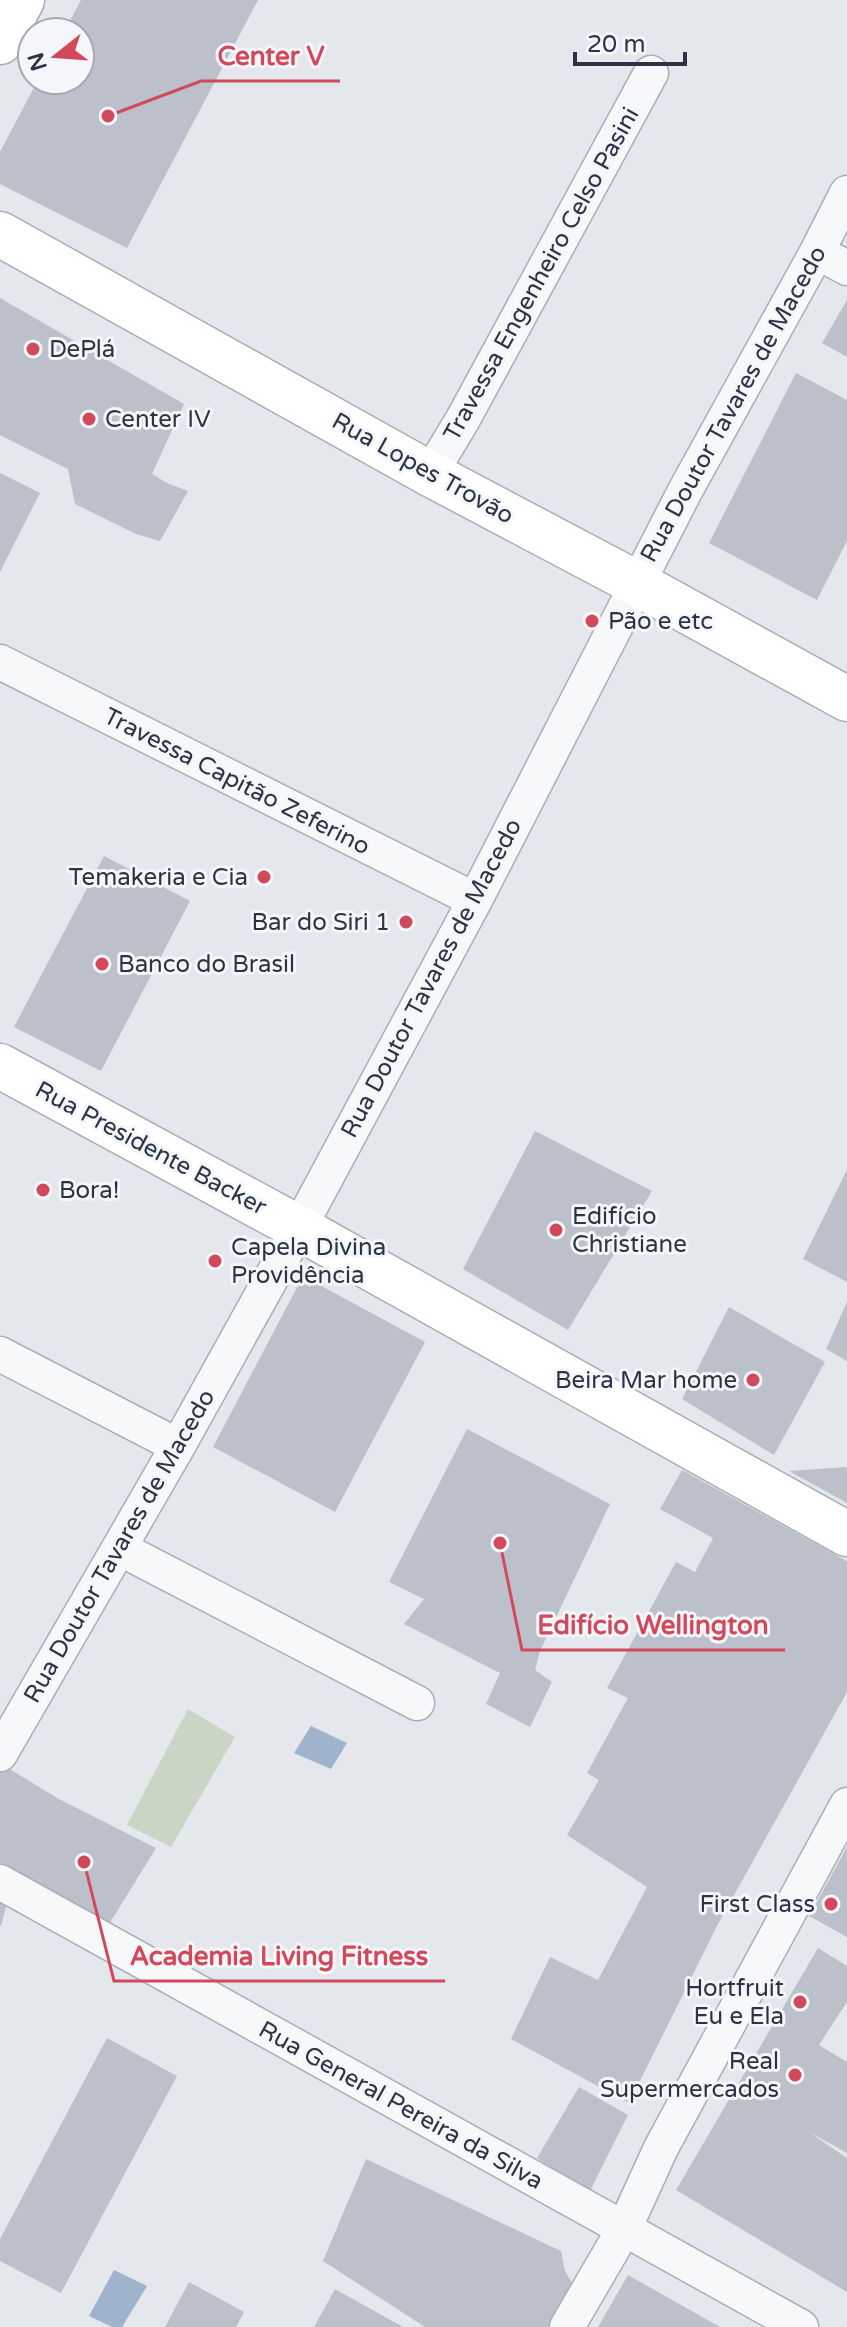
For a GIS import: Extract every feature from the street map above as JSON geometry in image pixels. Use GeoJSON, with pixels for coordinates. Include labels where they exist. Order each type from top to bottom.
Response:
{"type":"FeatureCollection","features":[{"type":"Feature","properties":{"kind":"street"},"geometry":{"type":"LineString","coordinates":[[0,42],[22,0]]}},
{"type":"Feature","properties":{"kind":"street","name":"Travessa Engenheiro Celso Pasini"},"geometry":{"type":"LineString","coordinates":[[430,474],[651,73]]}},
{"type":"Feature","properties":{"kind":"street","name":"Rua Doutor Tavares de Macedo"},"geometry":{"type":"LineString","coordinates":[[0,1754],[178,1446],[299,1228],[475,900],[636,583],[847,193]]}},
{"type":"Feature","properties":{"kind":"street","name":"Rua Lopes Trovão"},"geometry":{"type":"LineString","coordinates":[[0,234],[430,474],[847,699]]}},
{"type":"Feature","properties":{"kind":"street"},"geometry":{"type":"LineString","coordinates":[[817,252],[847,268]]}},
{"type":"Feature","properties":{"kind":"street","name":"Travessa Capitão Zeferino"},"geometry":{"type":"LineString","coordinates":[[0,662],[475,900]]}},
{"type":"Feature","properties":{"kind":"street","name":"Rua Presidente Backer"},"geometry":{"type":"LineString","coordinates":[[0,1066],[299,1228],[847,1534]]}},
{"type":"Feature","properties":{"kind":"street"},"geometry":{"type":"LineString","coordinates":[[0,1354],[178,1446]]}},
{"type":"Feature","properties":{"kind":"street"},"geometry":{"type":"LineString","coordinates":[[119,1548],[417,1703]]}},
{"type":"Feature","properties":{"kind":"street"},"geometry":{"type":"LineString","coordinates":[[567,2327],[624,2229],[661,2148],[847,1805]]}},
{"type":"Feature","properties":{"kind":"street","name":"Rua General Pereira da Silva"},"geometry":{"type":"LineString","coordinates":[[0,1882],[801,2327]]}},
{"type":"Feature","properties":{"kind":"green space"},"geometry":{"type":"Polygon","coordinates":[[[188,1709],[235,1737],[171,1847],[127,1825],[188,1709]]]}},
{"type":"Feature","properties":{"kind":"water"},"geometry":{"type":"Polygon","coordinates":[[[311,1726],[347,1743],[331,1769],[294,1753],[311,1726]]]}},
{"type":"Feature","properties":{"kind":"water"},"geometry":{"type":"Polygon","coordinates":[[[114,2270],[147,2286],[122,2327],[112,2327],[89,2316],[114,2270]]]}},
{"type":"Feature","properties":{"kind":"building"},"geometry":{"type":"Polygon","coordinates":[[[81,0],[258,0],[127,248],[0,184],[0,152],[30,96],[96,96],[96,16],[72,16],[81,0]]]}},
{"type":"Feature","properties":{"kind":"building","name":"Center IV"},"geometry":{"type":"Polygon","coordinates":[[[0,298],[184,404],[152,474],[188,491],[160,541],[136,534],[75,504],[68,469],[0,435],[0,298]]]}},
{"type":"Feature","properties":{"kind":"building"},"geometry":{"type":"Polygon","coordinates":[[[847,300],[847,357],[822,343],[847,300]]]}},
{"type":"Feature","properties":{"kind":"building"},"geometry":{"type":"Polygon","coordinates":[[[796,373],[847,400],[847,541],[817,600],[709,543],[796,373]]]}},
{"type":"Feature","properties":{"kind":"building"},"geometry":{"type":"Polygon","coordinates":[[[0,473],[40,493],[0,572],[0,473]]]}},
{"type":"Feature","properties":{"kind":"building","name":"Banco do Brasil"},"geometry":{"type":"Polygon","coordinates":[[[104,856],[190,901],[101,1071],[14,1027],[104,856]]]}},
{"type":"Feature","properties":{"kind":"building","name":"Edifício Christiane"},"geometry":{"type":"Polygon","coordinates":[[[535,1131],[652,1191],[568,1330],[463,1269],[535,1131]]]}},
{"type":"Feature","properties":{"kind":"building"},"geometry":{"type":"Polygon","coordinates":[[[847,1170],[847,1282],[803,1259],[847,1170]]]}},
{"type":"Feature","properties":{"kind":"building"},"geometry":{"type":"Polygon","coordinates":[[[303,1276],[425,1342],[335,1512],[213,1447],[303,1276]]]}},
{"type":"Feature","properties":{"kind":"building"},"geometry":{"type":"Polygon","coordinates":[[[847,1302],[847,1361],[826,1349],[847,1302]]]}},
{"type":"Feature","properties":{"kind":"building","name":"Beira Mar home"},"geometry":{"type":"Polygon","coordinates":[[[729,1307],[825,1362],[774,1455],[682,1399],[729,1307]]]}},
{"type":"Feature","properties":{"kind":"building"},"geometry":{"type":"Polygon","coordinates":[[[467,1429],[610,1504],[540,1651],[535,1670],[552,1682],[530,1727],[486,1704],[500,1673],[404,1624],[424,1599],[389,1582],[467,1429]]]}},
{"type":"Feature","properties":{"kind":"building"},"geometry":{"type":"Polygon","coordinates":[[[847,1467],[847,1503],[789,1471],[847,1467]]]}},
{"type":"Feature","properties":{"kind":"building"},"geometry":{"type":"Polygon","coordinates":[[[682,1470],[847,1561],[847,1692],[718,1924],[629,2103],[511,2039],[550,1957],[598,1980],[647,1887],[567,1835],[599,1780],[587,1773],[628,1698],[607,1688],[676,1562],[695,1572],[713,1538],[660,1509],[682,1470]]]}},
{"type":"Feature","properties":{"kind":"building"},"geometry":{"type":"Polygon","coordinates":[[[3,1765],[59,1799],[156,1848],[108,1926],[0,1868],[0,1770],[3,1765]]]}},
{"type":"Feature","properties":{"kind":"building","name":"First Class"},"geometry":{"type":"Polygon","coordinates":[[[847,1847],[847,1937],[809,1916],[847,1847]]]}},
{"type":"Feature","properties":{"kind":"building"},"geometry":{"type":"Polygon","coordinates":[[[0,1890],[9,1895],[1,1926],[0,1926],[0,1890]]]}},
{"type":"Feature","properties":{"kind":"building"},"geometry":{"type":"Polygon","coordinates":[[[818,1948],[847,1966],[847,2002],[819,2045],[847,2062],[847,2153],[809,2132],[847,2158],[847,2292],[676,2190],[818,1948]]]}},
{"type":"Feature","properties":{"kind":"building"},"geometry":{"type":"Polygon","coordinates":[[[107,2038],[177,2076],[61,2293],[0,2261],[0,2239],[107,2038]]]}},
{"type":"Feature","properties":{"kind":"building"},"geometry":{"type":"Polygon","coordinates":[[[579,2087],[628,2115],[589,2193],[537,2158],[579,2087]]]}},
{"type":"Feature","properties":{"kind":"building"},"geometry":{"type":"Polygon","coordinates":[[[366,2159],[561,2251],[565,2271],[575,2288],[554,2327],[425,2327],[323,2261],[366,2159]]]}},
{"type":"Feature","properties":{"kind":"building"},"geometry":{"type":"Polygon","coordinates":[[[628,2275],[720,2327],[598,2327],[628,2275]]]}},
{"type":"Feature","properties":{"kind":"building"},"geometry":{"type":"Polygon","coordinates":[[[189,2282],[244,2312],[236,2327],[165,2327],[189,2282]]]}},
{"type":"Feature","properties":{"kind":"building"},"geometry":{"type":"Polygon","coordinates":[[[335,2289],[403,2327],[314,2327],[335,2289]]]}},
{"type":"Feature","properties":{"kind":"place","name":"Center V"},"geometry":{"type":"Point","coordinates":[108,116]}},
{"type":"Feature","properties":{"kind":"place","name":"DePlá"},"geometry":{"type":"Point","coordinates":[33,349]}},
{"type":"Feature","properties":{"kind":"place","name":"Center IV"},"geometry":{"type":"Point","coordinates":[89,419]}},
{"type":"Feature","properties":{"kind":"place","name":"Pão e etc"},"geometry":{"type":"Point","coordinates":[592,621]}},
{"type":"Feature","properties":{"kind":"place","name":"Temakeria e Cia"},"geometry":{"type":"Point","coordinates":[264,877]}},
{"type":"Feature","properties":{"kind":"place","name":"Bar do Siri 1"},"geometry":{"type":"Point","coordinates":[406,922]}},
{"type":"Feature","properties":{"kind":"place","name":"Banco do Brasil"},"geometry":{"type":"Point","coordinates":[102,964]}},
{"type":"Feature","properties":{"kind":"place","name":"Bora!"},"geometry":{"type":"Point","coordinates":[43,1190]}},
{"type":"Feature","properties":{"kind":"place","name":"Edifício Christiane"},"geometry":{"type":"Point","coordinates":[556,1230]}},
{"type":"Feature","properties":{"kind":"place","name":"Capela Divina Providência"},"geometry":{"type":"Point","coordinates":[215,1261]}},
{"type":"Feature","properties":{"kind":"place","name":"Beira Mar home"},"geometry":{"type":"Point","coordinates":[753,1380]}},
{"type":"Feature","properties":{"kind":"place","name":"Edifício Wellington"},"geometry":{"type":"Point","coordinates":[500,1543]}},
{"type":"Feature","properties":{"kind":"place","name":"Academia Living Fitness"},"geometry":{"type":"Point","coordinates":[84,1862]}},
{"type":"Feature","properties":{"kind":"place","name":"First Class"},"geometry":{"type":"Point","coordinates":[831,1904]}},
{"type":"Feature","properties":{"kind":"place","name":"Hortfruit Eu e Ela"},"geometry":{"type":"Point","coordinates":[800,2002]}},
{"type":"Feature","properties":{"kind":"place","name":"Real Supermercados"},"geometry":{"type":"Point","coordinates":[795,2075]}}]}
